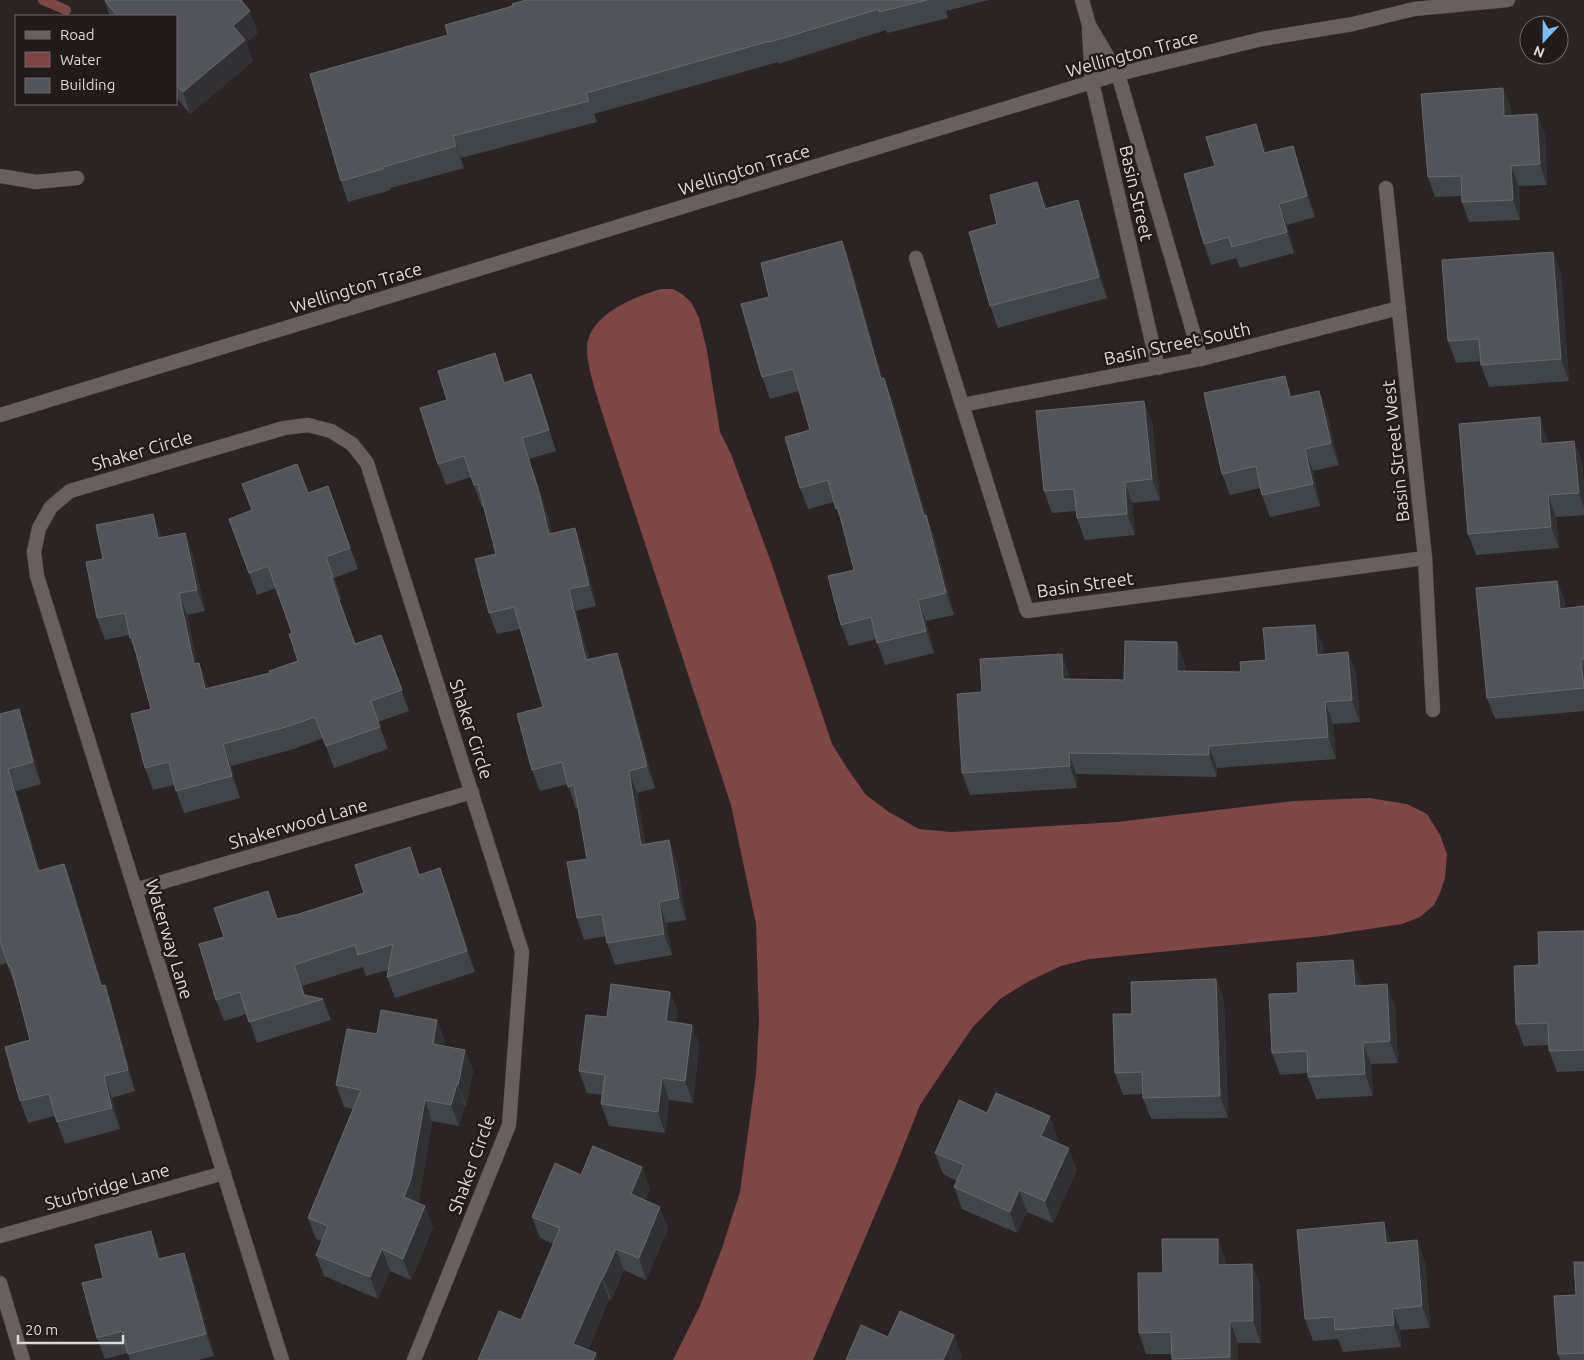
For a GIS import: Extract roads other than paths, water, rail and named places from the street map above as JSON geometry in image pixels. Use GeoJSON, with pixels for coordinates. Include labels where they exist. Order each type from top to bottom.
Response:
{"type":"FeatureCollection","features":[{"type":"Feature","properties":{"kind":"street"},"geometry":{"type":"LineString","coordinates":[[1082,0],[1089,25]]}},
{"type":"Feature","properties":{"kind":"street","name":"Wellington Trace"},"geometry":{"type":"LineString","coordinates":[[0,415],[1118,74],[1262,39],[1353,24],[1414,9],[1508,0]]}},
{"type":"Feature","properties":{"kind":"street","name":"Basin Street"},"geometry":{"type":"LineString","coordinates":[[1089,25],[1118,74],[1201,359]]}},
{"type":"Feature","properties":{"kind":"street","name":"Basin Street"},"geometry":{"type":"LineString","coordinates":[[1089,25],[1092,82],[1158,368]]}},
{"type":"Feature","properties":{"kind":"street"},"geometry":{"type":"LineString","coordinates":[[0,176],[36,182],[77,178]]}},
{"type":"Feature","properties":{"kind":"street","name":"Basin Street West"},"geometry":{"type":"LineString","coordinates":[[1386,188],[1425,558],[1433,710]]}},
{"type":"Feature","properties":{"kind":"street","name":"Basin Street"},"geometry":{"type":"LineString","coordinates":[[916,258],[1027,611],[1425,558]]}},
{"type":"Feature","properties":{"kind":"street","name":"Basin Street South"},"geometry":{"type":"LineString","coordinates":[[962,405],[1201,359],[1399,308]]}},
{"type":"Feature","properties":{"kind":"street","name":"Shaker Circle"},"geometry":{"type":"LineString","coordinates":[[39,528],[51,507],[70,491],[284,428],[308,425],[331,431],[352,444],[367,463],[522,952],[509,1125],[414,1360]]}},
{"type":"Feature","properties":{"kind":"street","name":"Waterway Lane"},"geometry":{"type":"LineString","coordinates":[[39,528],[34,552],[37,576],[282,1360]]}},
{"type":"Feature","properties":{"kind":"street","name":"Shakerwood Lane"},"geometry":{"type":"LineString","coordinates":[[135,890],[472,792]]}},
{"type":"Feature","properties":{"kind":"street","name":"Sturbridge Lane"},"geometry":{"type":"LineString","coordinates":[[0,1236],[224,1173]]}},
{"type":"Feature","properties":{"kind":"street"},"geometry":{"type":"LineString","coordinates":[[0,1283],[23,1360]]}},
{"type":"Feature","properties":{"kind":"water"},"geometry":{"type":"Polygon","coordinates":[[[661,289],[673,289],[682,294],[691,302],[699,318],[707,351],[720,432],[731,454],[771,562],[832,744],[866,795],[889,812],[919,829],[951,832],[1117,822],[1294,801],[1369,798],[1407,804],[1427,814],[1440,835],[1447,854],[1445,878],[1434,905],[1420,917],[1402,924],[1323,936],[1089,959],[1061,966],[1029,981],[1000,999],[973,1027],[920,1105],[813,1360],[673,1360],[700,1306],[722,1248],[740,1192],[756,1074],[759,1021],[756,924],[731,805],[606,425],[591,377],[588,357],[589,337],[603,317],[638,297],[661,289]]]}},
{"type":"Feature","properties":{"kind":"waterway"},"geometry":{"type":"LineString","coordinates":[[43,0],[66,10]]}}]}
